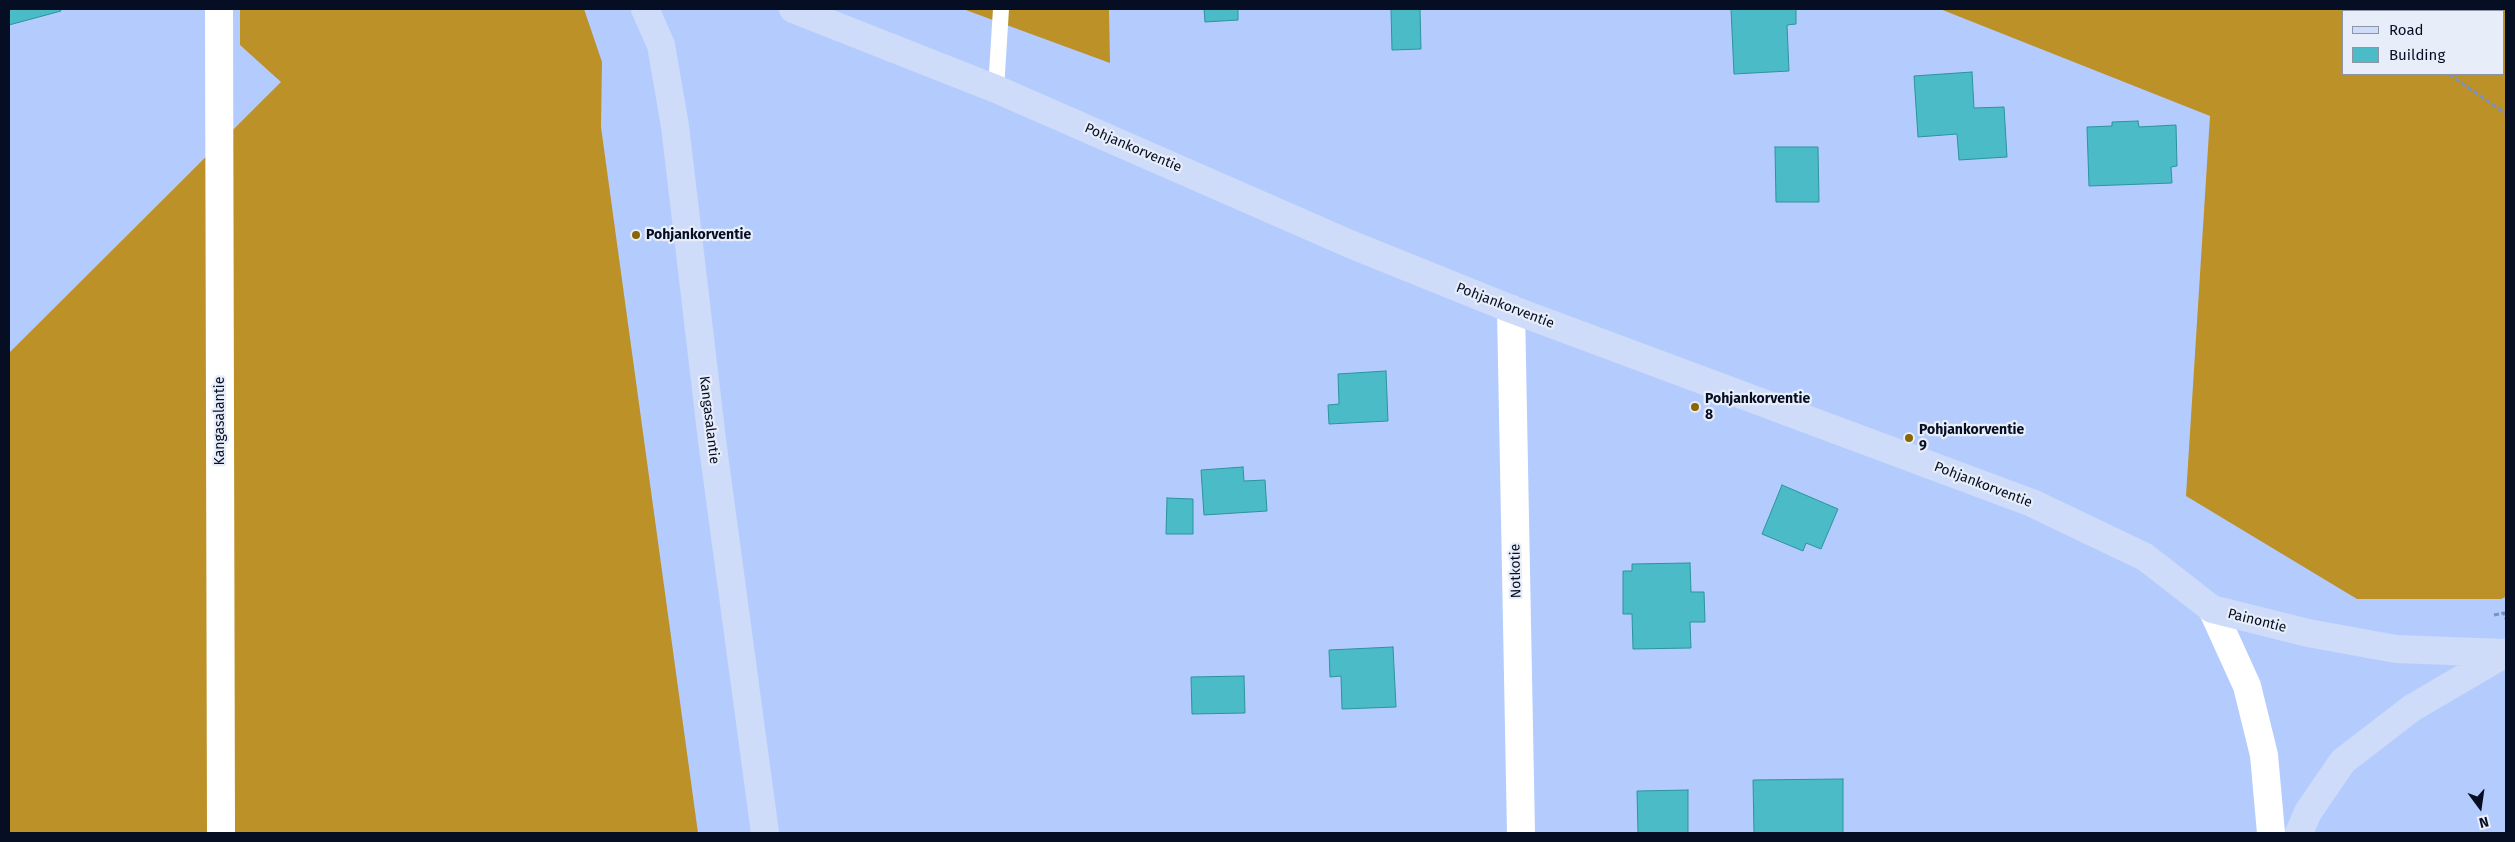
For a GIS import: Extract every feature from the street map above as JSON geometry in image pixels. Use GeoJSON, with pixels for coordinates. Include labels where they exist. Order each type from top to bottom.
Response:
{"type":"FeatureCollection","features":[{"type":"Feature","properties":{"kind":"street","name":"Kangasalantie"},"geometry":{"type":"LineString","coordinates":[[219,9],[221,833]]}},
{"type":"Feature","properties":{"kind":"street","name":"Kangasalantie"},"geometry":{"type":"LineString","coordinates":[[645,9],[661,45],[675,126],[712,440],[765,833]]}},
{"type":"Feature","properties":{"kind":"street","name":"Pohjankorventie"},"geometry":{"type":"LineString","coordinates":[[793,9],[996,88],[1350,244],[1511,309],[2032,503],[2145,557],[2212,609]]}},
{"type":"Feature","properties":{"kind":"street","name":"Notkotie"},"geometry":{"type":"LineString","coordinates":[[1511,309],[1521,833]]}},
{"type":"Feature","properties":{"kind":"street","name":"Painontie"},"geometry":{"type":"LineString","coordinates":[[2212,609],[2308,633],[2396,649],[2506,653]]}},
{"type":"Feature","properties":{"kind":"street","name":"Painontie"},"geometry":{"type":"LineString","coordinates":[[2212,609],[2247,686],[2264,755],[2271,833]]}},
{"type":"Feature","properties":{"kind":"street"},"geometry":{"type":"LineString","coordinates":[[2299,833],[2308,812],[2343,761],[2412,708],[2506,653]]}},
{"type":"Feature","properties":{"kind":"lane"},"geometry":{"type":"LineString","coordinates":[[996,88],[1001,9]]}},
{"type":"Feature","properties":{"kind":"path"},"geometry":{"type":"LineString","coordinates":[[2450,75],[2506,114]]}},
{"type":"Feature","properties":{"kind":"shaded area"},"geometry":{"type":"Polygon","coordinates":[[[240,9],[584,9],[602,62],[601,127],[698,833],[9,833],[9,353],[281,82],[240,45],[240,9]]]}},
{"type":"Feature","properties":{"kind":"shaded area"},"geometry":{"type":"Polygon","coordinates":[[[963,9],[1109,9],[1110,63],[963,9]]]}},
{"type":"Feature","properties":{"kind":"shaded area"},"geometry":{"type":"Polygon","coordinates":[[[1940,9],[2506,9],[2506,597],[2501,599],[2357,599],[2186,496],[2210,116],[1940,9]]]}},
{"type":"Feature","properties":{"kind":"building"},"geometry":{"type":"Polygon","coordinates":[[[9,9],[60,9],[61,11],[9,25],[9,9]]]}},
{"type":"Feature","properties":{"kind":"building"},"geometry":{"type":"Polygon","coordinates":[[[1204,9],[1238,9],[1238,20],[1205,22],[1204,9]]]}},
{"type":"Feature","properties":{"kind":"building"},"geometry":{"type":"Polygon","coordinates":[[[1391,9],[1420,9],[1421,49],[1392,50],[1391,9]]]}},
{"type":"Feature","properties":{"kind":"building"},"geometry":{"type":"Polygon","coordinates":[[[1731,9],[1796,9],[1796,24],[1787,25],[1789,71],[1734,74],[1731,9]]]}},
{"type":"Feature","properties":{"kind":"building"},"geometry":{"type":"Polygon","coordinates":[[[1972,72],[1974,108],[2004,107],[2007,157],[1959,160],[1957,134],[1918,137],[1914,76],[1972,72]]]}},
{"type":"Feature","properties":{"kind":"building"},"geometry":{"type":"Polygon","coordinates":[[[2138,121],[2139,127],[2176,125],[2177,166],[2171,167],[2172,183],[2089,186],[2087,127],[2112,126],[2112,122],[2138,121]]]}},
{"type":"Feature","properties":{"kind":"building"},"geometry":{"type":"Polygon","coordinates":[[[1775,147],[1818,147],[1819,202],[1776,202],[1775,147]]]}},
{"type":"Feature","properties":{"kind":"building"},"geometry":{"type":"Polygon","coordinates":[[[1386,371],[1388,421],[1329,424],[1328,405],[1339,404],[1338,374],[1386,371]]]}},
{"type":"Feature","properties":{"kind":"building"},"geometry":{"type":"Polygon","coordinates":[[[1243,467],[1244,481],[1265,480],[1267,511],[1204,515],[1201,470],[1243,467]]]}},
{"type":"Feature","properties":{"kind":"building"},"geometry":{"type":"Polygon","coordinates":[[[1782,485],[1838,509],[1821,549],[1806,543],[1803,551],[1762,534],[1782,485]]]}},
{"type":"Feature","properties":{"kind":"building"},"geometry":{"type":"Polygon","coordinates":[[[1167,498],[1193,499],[1193,534],[1166,534],[1167,498]]]}},
{"type":"Feature","properties":{"kind":"building"},"geometry":{"type":"Polygon","coordinates":[[[1690,563],[1691,592],[1704,592],[1705,622],[1690,622],[1691,648],[1633,649],[1632,614],[1623,614],[1623,571],[1632,571],[1632,564],[1690,563]]]}},
{"type":"Feature","properties":{"kind":"building"},"geometry":{"type":"Polygon","coordinates":[[[1393,647],[1396,707],[1342,709],[1341,676],[1330,677],[1329,650],[1393,647]]]}},
{"type":"Feature","properties":{"kind":"building"},"geometry":{"type":"Polygon","coordinates":[[[1244,676],[1245,713],[1192,714],[1191,677],[1244,676]]]}},
{"type":"Feature","properties":{"kind":"building"},"geometry":{"type":"Polygon","coordinates":[[[1843,779],[1843,833],[1754,833],[1753,780],[1843,779]]]}},
{"type":"Feature","properties":{"kind":"building"},"geometry":{"type":"Polygon","coordinates":[[[1688,790],[1688,833],[1638,833],[1637,791],[1688,790]]]}},
{"type":"Feature","properties":{"kind":"place","name":"Pohjankorventie"},"geometry":{"type":"Point","coordinates":[636,235]}},
{"type":"Feature","properties":{"kind":"place","name":"Pohjankorventie 8"},"geometry":{"type":"Point","coordinates":[1695,407]}},
{"type":"Feature","properties":{"kind":"place","name":"Pohjankorventie 9"},"geometry":{"type":"Point","coordinates":[1909,438]}}]}
